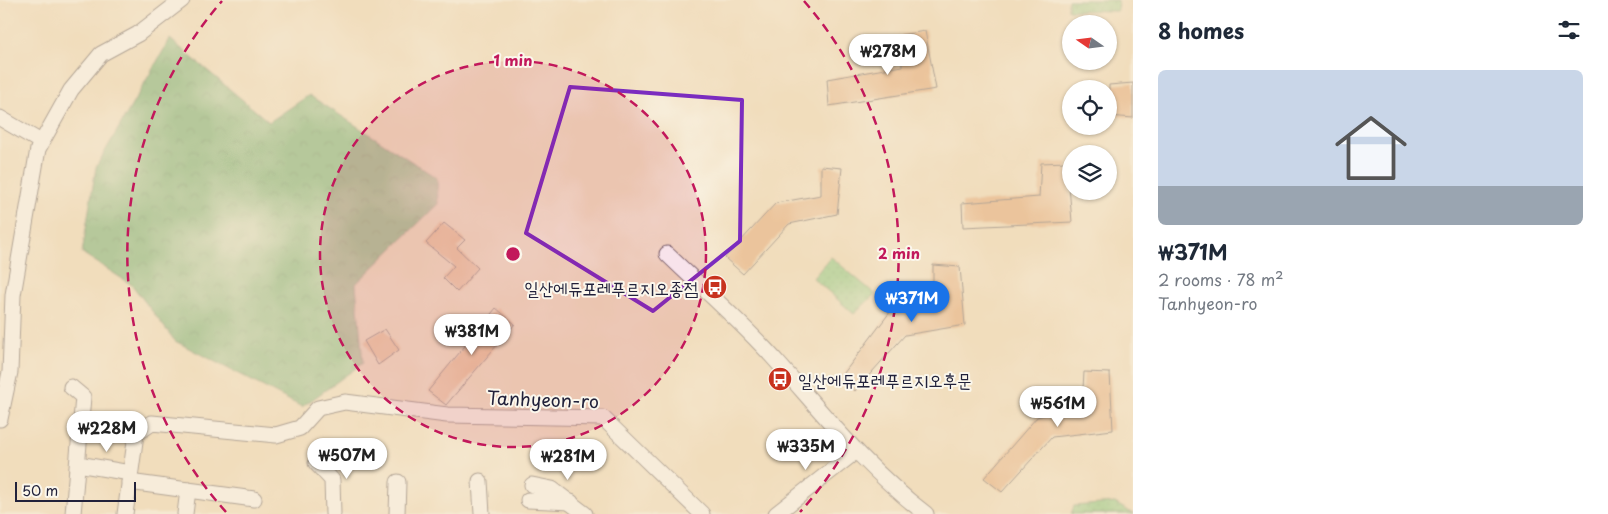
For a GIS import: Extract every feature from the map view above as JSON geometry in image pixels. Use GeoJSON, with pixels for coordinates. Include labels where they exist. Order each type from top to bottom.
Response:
{"type":"FeatureCollection","features":[{"type":"Feature","properties":{"kind":"street"},"geometry":{"type":"LineString","coordinates":[[0,416],[10,372],[13,295],[38,149],[71,90],[101,54],[138,34],[182,0]]}},
{"type":"Feature","properties":{"kind":"street"},"geometry":{"type":"LineString","coordinates":[[0,118],[42,142]]}},
{"type":"Feature","properties":{"kind":"street"},"geometry":{"type":"LineString","coordinates":[[667,254],[777,361],[855,452],[903,496],[926,514]]}},
{"type":"Feature","properties":{"kind":"street"},"geometry":{"type":"LineString","coordinates":[[71,387],[83,397],[73,514]]}},
{"type":"Feature","properties":{"kind":"street","name":"Tanhyeon-ro"},"geometry":{"type":"LineString","coordinates":[[130,477],[136,434],[152,424],[276,435],[300,428],[318,408],[344,402],[447,415],[603,418],[702,514]]}},
{"type":"Feature","properties":{"kind":"street"},"geometry":{"type":"LineString","coordinates":[[776,514],[855,452]]}},
{"type":"Feature","properties":{"kind":"street"},"geometry":{"type":"LineString","coordinates":[[78,464],[188,490],[254,499]]}},
{"type":"Feature","properties":{"kind":"street"},"geometry":{"type":"LineString","coordinates":[[316,464],[332,480],[333,514]]}},
{"type":"Feature","properties":{"kind":"street"},"geometry":{"type":"LineString","coordinates":[[125,514],[130,477]]}},
{"type":"Feature","properties":{"kind":"street"},"geometry":{"type":"LineString","coordinates":[[480,481],[482,514]]}},
{"type":"Feature","properties":{"kind":"street"},"geometry":{"type":"LineString","coordinates":[[397,514],[398,482]]}},
{"type":"Feature","properties":{"kind":"street"},"geometry":{"type":"LineString","coordinates":[[532,485],[552,489],[572,502],[585,514]]}},
{"type":"Feature","properties":{"kind":"street"},"geometry":{"type":"LineString","coordinates":[[185,514],[188,490]]}},
{"type":"Feature","properties":{"kind":"street"},"geometry":{"type":"LineString","coordinates":[[528,500],[572,502]]}},
{"type":"Feature","properties":{"kind":"highlighted area"},"geometry":{"type":"Polygon","coordinates":[[[570,87],[742,100],[740,241],[653,311],[526,233],[570,87]]]}},
{"type":"Feature","properties":{"kind":"green space"},"geometry":{"type":"Polygon","coordinates":[[[1068,0],[1118,0],[1117,11],[1068,10],[1068,0]]]}},
{"type":"Feature","properties":{"kind":"green space"},"geometry":{"type":"Polygon","coordinates":[[[170,39],[269,122],[309,95],[437,178],[438,204],[356,284],[363,363],[302,407],[175,341],[132,285],[82,253],[96,167],[170,39]]]}},
{"type":"Feature","properties":{"kind":"green space"},"geometry":{"type":"Polygon","coordinates":[[[831,257],[875,294],[854,314],[813,278],[831,257]]]}},
{"type":"Feature","properties":{"kind":"green space"},"geometry":{"type":"Polygon","coordinates":[[[1115,503],[1133,514],[1071,514],[1074,506],[1115,503]]]}},
{"type":"Feature","properties":{"kind":"building"},"geometry":{"type":"Polygon","coordinates":[[[925,31],[936,89],[829,106],[827,79],[902,66],[901,35],[925,31]]]}},
{"type":"Feature","properties":{"kind":"building"},"geometry":{"type":"Polygon","coordinates":[[[1133,83],[1133,118],[1117,117],[1117,84],[1133,83]]]}},
{"type":"Feature","properties":{"kind":"building"},"geometry":{"type":"Polygon","coordinates":[[[1062,162],[1062,200],[1070,200],[1072,222],[963,227],[962,203],[1039,197],[1041,163],[1062,162]]]}},
{"type":"Feature","properties":{"kind":"building"},"geometry":{"type":"Polygon","coordinates":[[[821,166],[842,168],[837,214],[789,224],[743,274],[725,258],[776,203],[821,195],[821,166]]]}},
{"type":"Feature","properties":{"kind":"building"},"geometry":{"type":"Polygon","coordinates":[[[444,223],[465,240],[457,248],[478,268],[457,292],[443,278],[454,266],[426,243],[444,223]]]}},
{"type":"Feature","properties":{"kind":"building"},"geometry":{"type":"Polygon","coordinates":[[[933,265],[960,267],[965,325],[905,335],[855,391],[841,377],[890,312],[933,301],[933,265]]]}},
{"type":"Feature","properties":{"kind":"building"},"geometry":{"type":"Polygon","coordinates":[[[496,308],[515,324],[446,405],[428,391],[496,308]]]}},
{"type":"Feature","properties":{"kind":"building"},"geometry":{"type":"Polygon","coordinates":[[[385,329],[399,350],[378,365],[364,341],[385,329]]]}},
{"type":"Feature","properties":{"kind":"building"},"geometry":{"type":"Polygon","coordinates":[[[1084,372],[1110,373],[1113,430],[1052,437],[1002,492],[984,478],[1037,417],[1082,405],[1084,372]]]}},
{"type":"Feature","properties":{"kind":"place","name":"일산에듀포레푸르지오종점"},"geometry":{"type":"Point","coordinates":[715,287]}},
{"type":"Feature","properties":{"kind":"place","name":"일산에듀포레푸르지오후문"},"geometry":{"type":"Point","coordinates":[780,379]}}]}
